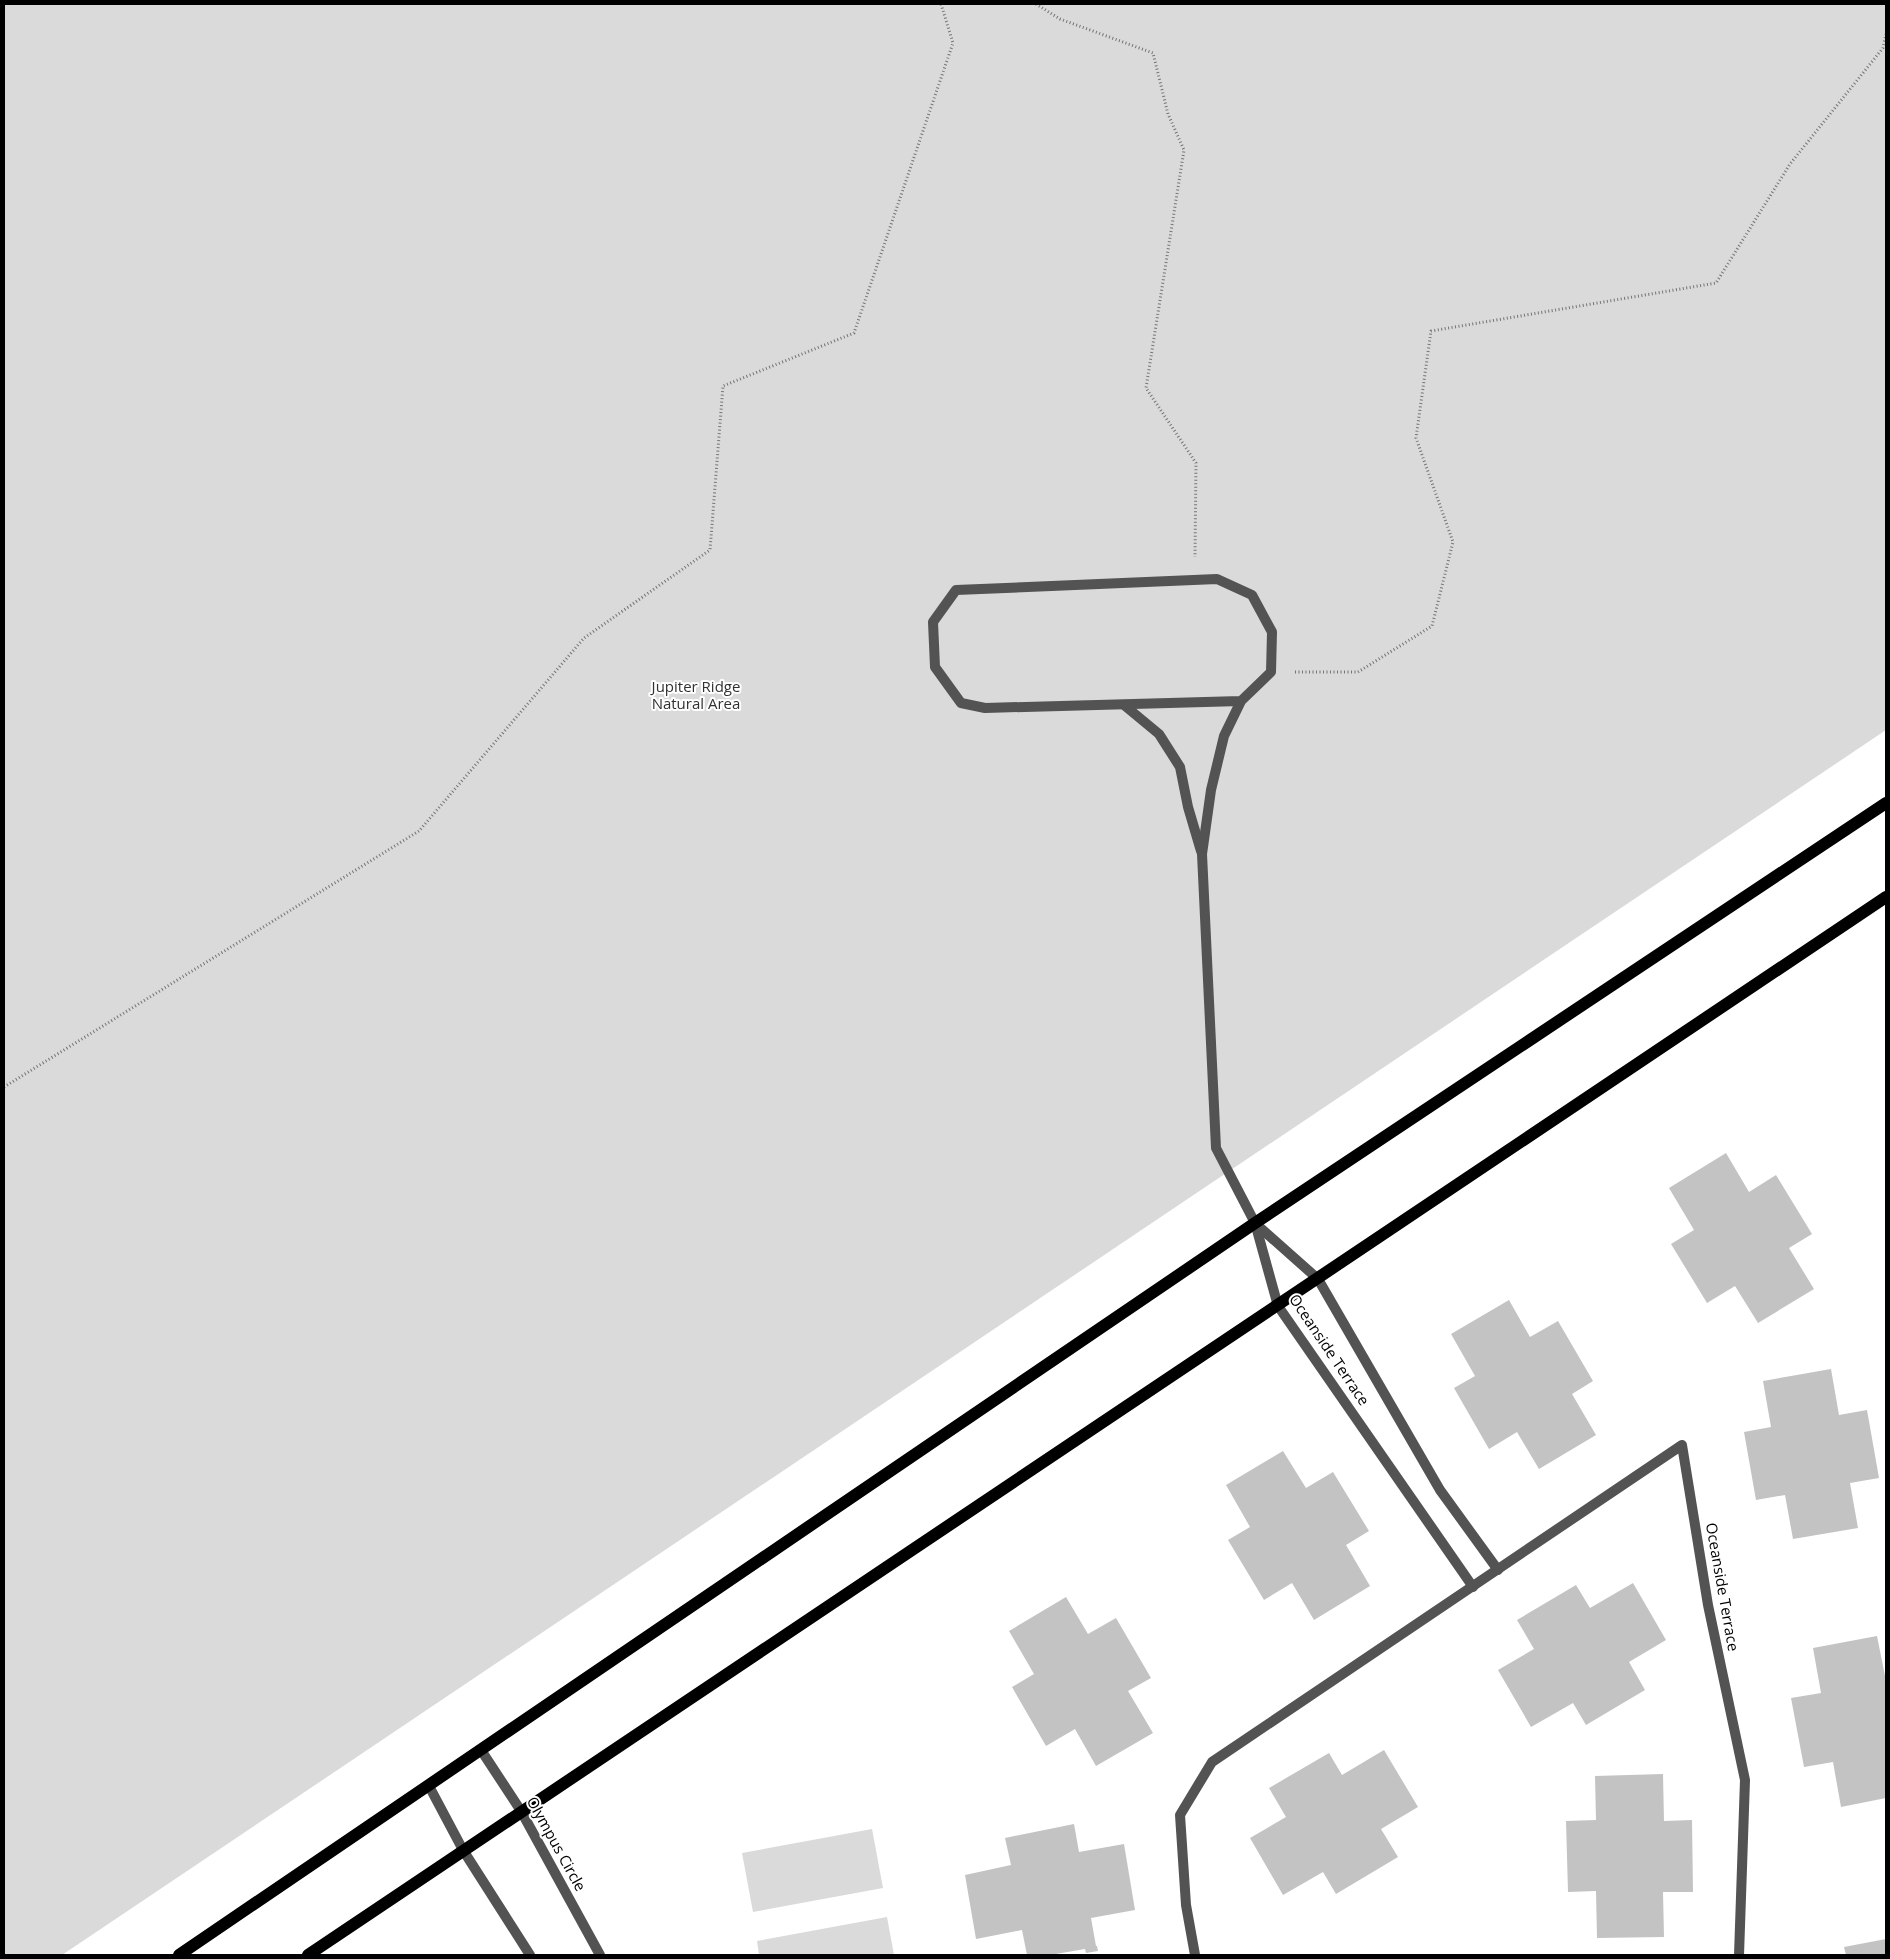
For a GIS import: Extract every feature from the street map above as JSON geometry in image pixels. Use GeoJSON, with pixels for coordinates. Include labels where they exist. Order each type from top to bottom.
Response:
{"type":"FeatureCollection","features":[{"type":"Feature","properties":{"kind":"main road"},"geometry":{"type":"LineString","coordinates":[[179,1955],[1255,1224],[1886,803]]}},
{"type":"Feature","properties":{"kind":"main road"},"geometry":{"type":"LineString","coordinates":[[308,1955],[1886,897]]}},
{"type":"Feature","properties":{"kind":"street"},"geometry":{"type":"LineString","coordinates":[[1241,701],[985,708],[961,703],[935,667],[933,622],[956,590],[1217,579],[1252,595],[1272,632],[1271,672],[1241,701],[1224,736],[1211,790],[1202,854],[1216,1148],[1255,1224]]}},
{"type":"Feature","properties":{"kind":"street"},"geometry":{"type":"LineString","coordinates":[[1124,705],[1159,734],[1180,767],[1188,806],[1202,854]]}},
{"type":"Feature","properties":{"kind":"street","name":"Oceanside Terrace"},"geometry":{"type":"LineString","coordinates":[[1255,1224],[1318,1279],[1440,1490],[1498,1570]]}},
{"type":"Feature","properties":{"kind":"street","name":"Oceanside Terrace"},"geometry":{"type":"LineString","coordinates":[[1255,1224],[1278,1306],[1473,1587]]}},
{"type":"Feature","properties":{"kind":"street","name":"Oceanside Terrace"},"geometry":{"type":"LineString","coordinates":[[1195,1955],[1186,1905],[1180,1815],[1212,1762],[1682,1445],[1708,1605],[1745,1780],[1739,1955]]}},
{"type":"Feature","properties":{"kind":"street","name":"Olympus Circle"},"geometry":{"type":"LineString","coordinates":[[481,1750],[521,1811],[600,1955]]}},
{"type":"Feature","properties":{"kind":"street"},"geometry":{"type":"LineString","coordinates":[[429,1786],[463,1850],[530,1955]]}},
{"type":"Feature","properties":{"kind":"path"},"geometry":{"type":"LineString","coordinates":[[4,1087],[418,831],[584,638],[710,550],[723,386],[854,333],[953,43],[941,4]]}},
{"type":"Feature","properties":{"kind":"path"},"geometry":{"type":"LineString","coordinates":[[1036,4],[1060,19],[1153,53],[1168,114],[1184,150],[1146,388],[1196,462],[1194,580]]}},
{"type":"Feature","properties":{"kind":"path"},"geometry":{"type":"LineString","coordinates":[[1271,672],[1358,672],[1432,626],[1454,542],[1416,438],[1431,331],[1716,283],[1790,164],[1883,48],[1886,34]]}},
{"type":"Feature","properties":{"kind":"green space","name":"Jupiter Ridge Natural Area"},"geometry":{"type":"Polygon","coordinates":[[[4,4],[1886,4],[1886,730],[62,1955],[4,1955],[4,4]]]}},
{"type":"Feature","properties":{"kind":"green space"},"geometry":{"type":"Polygon","coordinates":[[[872,1829],[883,1888],[753,1912],[742,1853],[872,1829]]]}},
{"type":"Feature","properties":{"kind":"green space"},"geometry":{"type":"Polygon","coordinates":[[[887,1917],[894,1955],[759,1955],[757,1941],[887,1917]]]}},
{"type":"Feature","properties":{"kind":"building"},"geometry":{"type":"Polygon","coordinates":[[[1726,1153],[1749,1192],[1776,1175],[1812,1234],[1789,1248],[1814,1289],[1758,1323],[1735,1286],[1707,1303],[1671,1244],[1694,1230],[1669,1188],[1726,1153]]]}},
{"type":"Feature","properties":{"kind":"building"},"geometry":{"type":"Polygon","coordinates":[[[1509,1300],[1530,1337],[1558,1321],[1593,1381],[1572,1394],[1596,1435],[1539,1469],[1517,1432],[1489,1449],[1454,1388],[1475,1376],[1451,1334],[1509,1300]]]}},
{"type":"Feature","properties":{"kind":"building"},"geometry":{"type":"Polygon","coordinates":[[[1831,1369],[1839,1415],[1867,1410],[1879,1478],[1850,1483],[1858,1528],[1793,1539],[1785,1495],[1756,1500],[1744,1432],[1771,1427],[1763,1381],[1831,1369]]]}},
{"type":"Feature","properties":{"kind":"building"},"geometry":{"type":"Polygon","coordinates":[[[1283,1451],[1306,1488],[1333,1472],[1369,1531],[1346,1545],[1370,1586],[1314,1620],[1292,1583],[1264,1600],[1228,1540],[1250,1527],[1226,1485],[1283,1451]]]}},
{"type":"Feature","properties":{"kind":"building"},"geometry":{"type":"Polygon","coordinates":[[[1633,1583],[1666,1640],[1629,1662],[1645,1690],[1586,1725],[1573,1703],[1531,1727],[1498,1670],[1534,1649],[1517,1620],[1576,1585],[1590,1608],[1633,1583]]]}},
{"type":"Feature","properties":{"kind":"building"},"geometry":{"type":"Polygon","coordinates":[[[1066,1597],[1088,1634],[1116,1618],[1151,1678],[1128,1691],[1153,1733],[1096,1766],[1075,1729],[1046,1746],[1012,1687],[1034,1674],[1009,1631],[1066,1597]]]}},
{"type":"Feature","properties":{"kind":"building"},"geometry":{"type":"Polygon","coordinates":[[[1877,1636],[1886,1681],[1886,1798],[1841,1807],[1833,1762],[1804,1767],[1791,1698],[1821,1693],[1813,1648],[1877,1636]]]}},
{"type":"Feature","properties":{"kind":"building"},"geometry":{"type":"Polygon","coordinates":[[[1384,1750],[1418,1807],[1381,1829],[1398,1857],[1336,1894],[1323,1872],[1283,1895],[1250,1838],[1286,1817],[1269,1788],[1329,1753],[1342,1775],[1384,1750]]]}},
{"type":"Feature","properties":{"kind":"building"},"geometry":{"type":"Polygon","coordinates":[[[1663,1774],[1664,1821],[1692,1820],[1693,1892],[1663,1892],[1664,1937],[1597,1938],[1596,1891],[1568,1892],[1566,1821],[1596,1820],[1595,1776],[1663,1774]]]}},
{"type":"Feature","properties":{"kind":"building"},"geometry":{"type":"Polygon","coordinates":[[[1074,1824],[1079,1852],[1124,1844],[1135,1910],[1091,1918],[1098,1951],[1086,1953],[1085,1949],[1050,1955],[1027,1955],[1022,1930],[976,1939],[965,1875],[1011,1865],[1005,1838],[1074,1824]]]}},
{"type":"Feature","properties":{"kind":"building"},"geometry":{"type":"Polygon","coordinates":[[[1886,1939],[1886,1955],[1846,1955],[1844,1947],[1886,1939]]]}}]}
